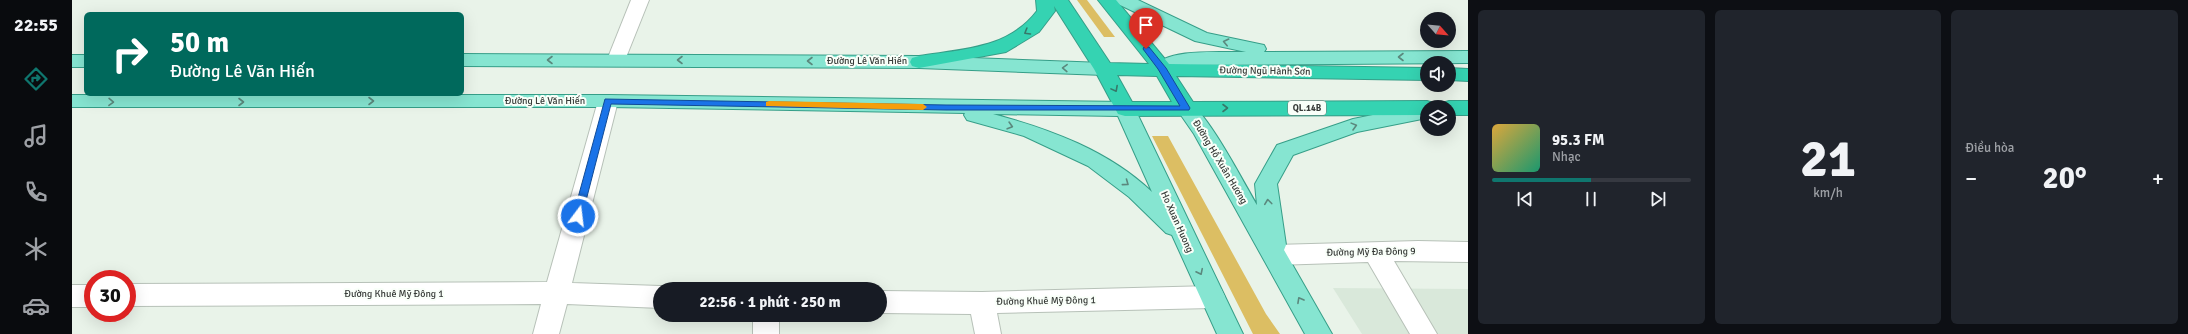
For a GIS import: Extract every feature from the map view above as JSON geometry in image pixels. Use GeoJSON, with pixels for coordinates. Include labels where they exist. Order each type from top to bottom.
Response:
{"type":"FeatureCollection","features":[{"type":"Feature","properties":{"kind":"highway"},"geometry":{"type":"LineString","coordinates":[[919,62],[999,48],[1033,28],[1046,11],[1045,0]]}},
{"type":"Feature","properties":{"kind":"highway"},"geometry":{"type":"LineString","coordinates":[[1059,0],[1104,69],[1126,109]]}},
{"type":"Feature","properties":{"kind":"highway","name":"Đường Hồ Xuân Hương"},"geometry":{"type":"LineString","coordinates":[[1107,0],[1162,68],[1186,108]]}},
{"type":"Feature","properties":{"kind":"highway","name":"Đường Ngũ Hành Sơn"},"geometry":{"type":"LineString","coordinates":[[1104,69],[1162,68],[1420,74]]}},
{"type":"Feature","properties":{"kind":"highway"},"geometry":{"type":"LineString","coordinates":[[1456,74],[1468,75]]}},
{"type":"Feature","properties":{"kind":"highway","name":"QL.14B"},"geometry":{"type":"LineString","coordinates":[[1186,108],[1420,108]]}},
{"type":"Feature","properties":{"kind":"highway","name":"Đường Lê Văn Hiến"},"geometry":{"type":"LineString","coordinates":[[1126,109],[1186,108]]}},
{"type":"Feature","properties":{"kind":"highway"},"geometry":{"type":"LineString","coordinates":[[1456,108],[1468,108]]}},
{"type":"Feature","properties":{"kind":"main road"},"geometry":{"type":"LineString","coordinates":[[1124,0],[1143,11],[1201,37],[1291,57]]}},
{"type":"Feature","properties":{"kind":"main road"},"geometry":{"type":"LineString","coordinates":[[1162,68],[1182,59],[1291,57],[1468,58]]}},
{"type":"Feature","properties":{"kind":"main road","name":"Đường Lê Văn Hiến"},"geometry":{"type":"LineString","coordinates":[[464,60],[919,62],[1104,69]]}},
{"type":"Feature","properties":{"kind":"main road"},"geometry":{"type":"LineString","coordinates":[[72,61],[84,61]]}},
{"type":"Feature","properties":{"kind":"main road","name":"Đường Lê Văn Hiến"},"geometry":{"type":"LineString","coordinates":[[72,101],[608,101],[1126,109]]}},
{"type":"Feature","properties":{"kind":"main road"},"geometry":{"type":"LineString","coordinates":[[946,107],[1031,131],[1096,161],[1137,191],[1183,236]]}},
{"type":"Feature","properties":{"kind":"main road","name":"Đường Hồ Xuân Hương"},"geometry":{"type":"LineString","coordinates":[[1186,108],[1203,131],[1275,254],[1319,334]]}},
{"type":"Feature","properties":{"kind":"main road","name":"Ho Xuan Huong"},"geometry":{"type":"LineString","coordinates":[[1126,109],[1138,132],[1183,236],[1230,334]]}},
{"type":"Feature","properties":{"kind":"main road"},"geometry":{"type":"LineString","coordinates":[[1275,254],[1266,184],[1285,150],[1353,126],[1420,112]]}},
{"type":"Feature","properties":{"kind":"street"},"geometry":{"type":"LineString","coordinates":[[616,60],[640,0]]}},
{"type":"Feature","properties":{"kind":"street"},"geometry":{"type":"LineString","coordinates":[[546,334],[608,101]]}},
{"type":"Feature","properties":{"kind":"street"},"geometry":{"type":"LineString","coordinates":[[1375,252],[1424,334]]}},
{"type":"Feature","properties":{"kind":"street","name":"Đường Mỹ Đa Đông 9"},"geometry":{"type":"LineString","coordinates":[[1275,254],[1468,252]]}},
{"type":"Feature","properties":{"kind":"street","name":"Đường Khuê Mỹ Đông 1"},"geometry":{"type":"LineString","coordinates":[[136,295],[556,293],[653,297]]}},
{"type":"Feature","properties":{"kind":"street","name":"Đường Khuê Mỹ Đông 1"},"geometry":{"type":"LineString","coordinates":[[887,302],[982,303],[1212,297]]}},
{"type":"Feature","properties":{"kind":"street"},"geometry":{"type":"LineString","coordinates":[[982,303],[988,334]]}},
{"type":"Feature","properties":{"kind":"street"},"geometry":{"type":"LineString","coordinates":[[766,322],[766,334]]}},
{"type":"Feature","properties":{"kind":"shaded area"},"geometry":{"type":"Polygon","coordinates":[[[1077,0],[1087,0],[1115,37],[1104,37],[1077,0]]]}},
{"type":"Feature","properties":{"kind":"shaded area"},"geometry":{"type":"Polygon","coordinates":[[[1152,136],[1168,136],[1266,314],[1280,334],[1253,334],[1152,136]]]}},
{"type":"Feature","properties":{"kind":"shaded area"},"geometry":{"type":"Polygon","coordinates":[[[1333,288],[1468,289],[1468,334],[1362,334],[1333,288]]]}},
{"type":"Feature","properties":{"kind":"slow traffic"},"geometry":{"type":"LineString","coordinates":[[769,104],[923,107]]}},
{"type":"Feature","properties":{"kind":"route"},"geometry":{"type":"LineString","coordinates":[[578,216],[608,101],[946,107],[1126,109],[1186,108],[1162,68],[1146,49]]}}]}
